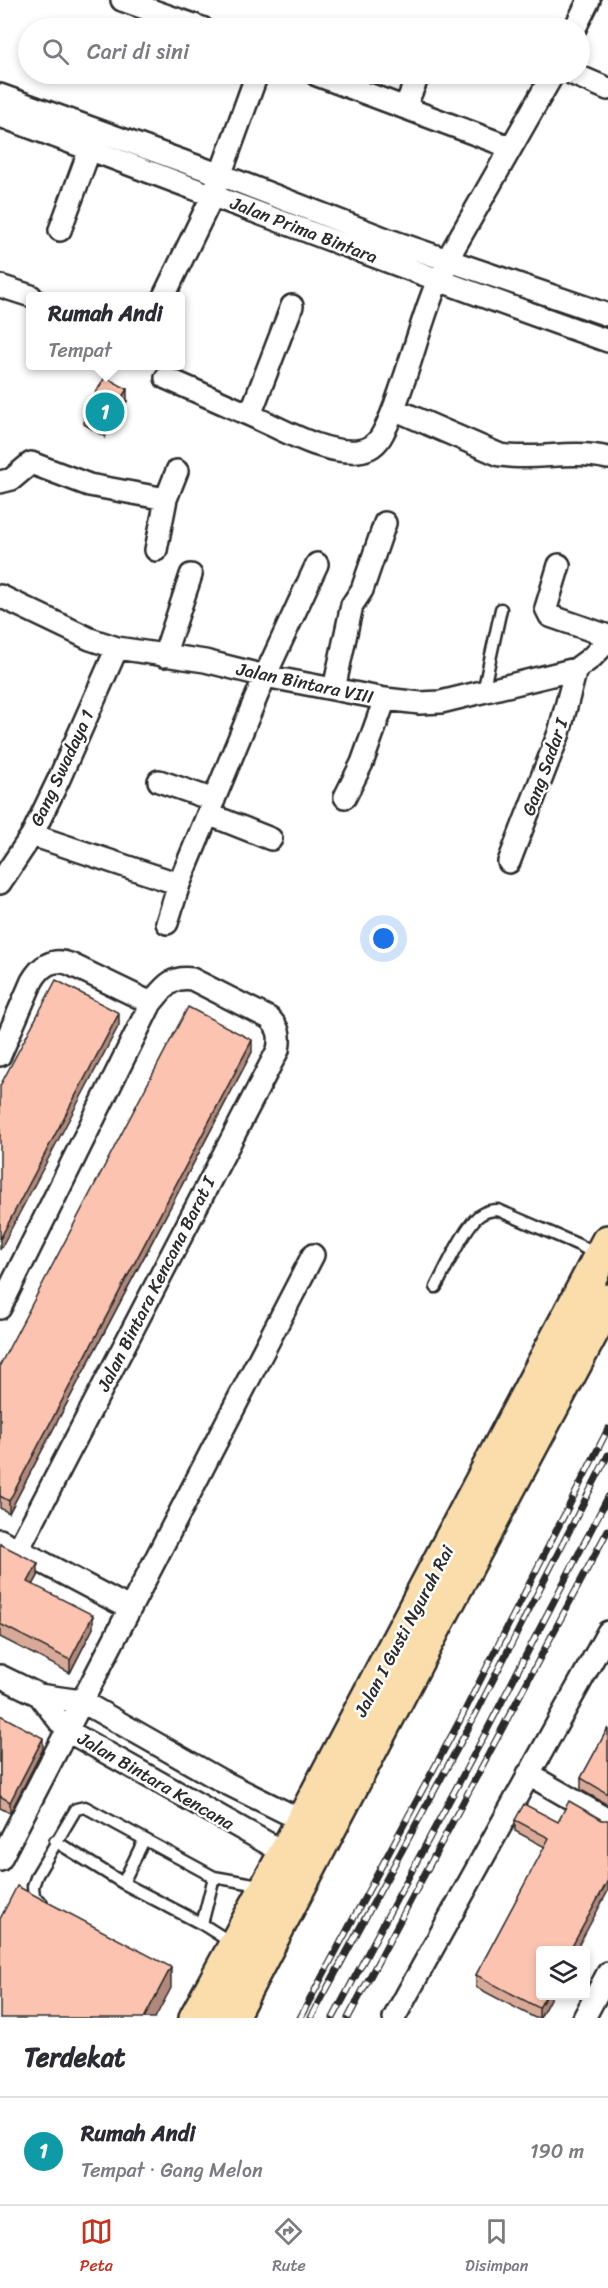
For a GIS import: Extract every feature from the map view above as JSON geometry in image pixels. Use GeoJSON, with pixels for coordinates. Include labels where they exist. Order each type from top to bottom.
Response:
{"type":"FeatureCollection","features":[{"type":"Feature","properties":{"kind":"main road","name":"Jalan I Gusti Ngurah Rai"},"geometry":{"type":"LineString","coordinates":[[230,2018],[426,1616],[564,1324],[604,1250]]}},
{"type":"Feature","properties":{"kind":"main road","name":"Jalan I Gusti Ngurah Rai"},"geometry":{"type":"LineString","coordinates":[[196,2018],[303,1821],[426,1616],[608,1301]]}},
{"type":"Feature","properties":{"kind":"street"},"geometry":{"type":"LineString","coordinates":[[122,0],[173,18]]}},
{"type":"Feature","properties":{"kind":"street"},"geometry":{"type":"LineString","coordinates":[[580,18],[589,0]]}},
{"type":"Feature","properties":{"kind":"street"},"geometry":{"type":"LineString","coordinates":[[590,81],[608,89]]}},
{"type":"Feature","properties":{"kind":"street"},"geometry":{"type":"LineString","coordinates":[[166,292],[213,195],[253,84]]}},
{"type":"Feature","properties":{"kind":"street"},"geometry":{"type":"LineString","coordinates":[[342,84],[510,147]]}},
{"type":"Feature","properties":{"kind":"street"},"geometry":{"type":"LineString","coordinates":[[405,107],[415,84]]}},
{"type":"Feature","properties":{"kind":"street"},"geometry":{"type":"LineString","coordinates":[[166,378],[316,443],[357,451],[376,444],[394,409],[437,281],[547,84]]}},
{"type":"Feature","properties":{"kind":"street","name":"Jalan Prima Bintara"},"geometry":{"type":"LineString","coordinates":[[0,95],[221,175],[388,240],[608,315]]}},
{"type":"Feature","properties":{"kind":"street","name":"Jalan Prima Bintara"},"geometry":{"type":"LineString","coordinates":[[0,116],[437,281],[608,341]]}},
{"type":"Feature","properties":{"kind":"street"},"geometry":{"type":"LineString","coordinates":[[60,230],[90,149]]}},
{"type":"Feature","properties":{"kind":"street"},"geometry":{"type":"LineString","coordinates":[[0,286],[26,295]]}},
{"type":"Feature","properties":{"kind":"street"},"geometry":{"type":"LineString","coordinates":[[250,415],[292,306]]}},
{"type":"Feature","properties":{"kind":"street"},"geometry":{"type":"LineString","coordinates":[[394,409],[500,455],[518,458],[570,453],[608,458]]}},
{"type":"Feature","properties":{"kind":"street"},"geometry":{"type":"LineString","coordinates":[[0,482],[12,478],[31,463],[89,485],[166,499]]}},
{"type":"Feature","properties":{"kind":"street"},"geometry":{"type":"LineString","coordinates":[[156,550],[166,499],[177,471]]}},
{"type":"Feature","properties":{"kind":"street"},"geometry":{"type":"LineString","coordinates":[[334,689],[352,605],[363,586],[386,523]]}},
{"type":"Feature","properties":{"kind":"street"},"geometry":{"type":"LineString","coordinates":[[166,923],[179,884],[265,676],[317,564]]}},
{"type":"Feature","properties":{"kind":"street"},"geometry":{"type":"LineString","coordinates":[[559,565],[546,608],[550,616],[608,636]]}},
{"type":"Feature","properties":{"kind":"street"},"geometry":{"type":"LineString","coordinates":[[164,656],[191,575]]}},
{"type":"Feature","properties":{"kind":"street","name":"Jalan Bintara VIII"},"geometry":{"type":"LineString","coordinates":[[0,596],[90,639],[117,648],[205,661],[265,676],[420,704],[441,702],[576,669],[608,641]]}},
{"type":"Feature","properties":{"kind":"street","name":"Gang Swadaya 1"},"geometry":{"type":"LineString","coordinates":[[0,883],[32,835],[117,648]]}},
{"type":"Feature","properties":{"kind":"street","name":"Gang Sadar I"},"geometry":{"type":"LineString","coordinates":[[509,862],[559,733],[576,669]]}},
{"type":"Feature","properties":{"kind":"street"},"geometry":{"type":"LineString","coordinates":[[345,797],[362,763],[385,699]]}},
{"type":"Feature","properties":{"kind":"street"},"geometry":{"type":"LineString","coordinates":[[159,781],[271,839]]}},
{"type":"Feature","properties":{"kind":"street"},"geometry":{"type":"LineString","coordinates":[[32,835],[179,884]]}},
{"type":"Feature","properties":{"kind":"street"},"geometry":{"type":"LineString","coordinates":[[0,1055],[32,981],[38,970],[49,963],[63,961],[151,1004],[0,1308]]}},
{"type":"Feature","properties":{"kind":"street","name":"Jalan Bintara Kencana Barat I"},"geometry":{"type":"LineString","coordinates":[[9,1545],[278,1050],[280,1038],[278,1027],[269,1018],[192,979],[182,978],[171,981],[151,1004]]}},
{"type":"Feature","properties":{"kind":"street"},"geometry":{"type":"LineString","coordinates":[[0,1860],[313,1255]]}},
{"type":"Feature","properties":{"kind":"street"},"geometry":{"type":"LineString","coordinates":[[9,1545],[129,1608]]}},
{"type":"Feature","properties":{"kind":"street"},"geometry":{"type":"LineString","coordinates":[[394,2018],[608,1632]]}},
{"type":"Feature","properties":{"kind":"street","name":"Jalan Bintara Kencana"},"geometry":{"type":"LineString","coordinates":[[0,1676],[39,1695],[81,1701],[222,1781],[303,1821]]}},
{"type":"Feature","properties":{"kind":"street","name":"Jalan Bintara Kencana"},"geometry":{"type":"LineString","coordinates":[[39,1695],[66,1730],[285,1853]]}},
{"type":"Feature","properties":{"kind":"street"},"geometry":{"type":"LineString","coordinates":[[528,1774],[608,1820]]}},
{"type":"Feature","properties":{"kind":"street"},"geometry":{"type":"LineString","coordinates":[[207,1810],[222,1781]]}},
{"type":"Feature","properties":{"kind":"street"},"geometry":{"type":"LineString","coordinates":[[584,2018],[608,1973]]}},
{"type":"Feature","properties":{"kind":"lane"},"geometry":{"type":"LineString","coordinates":[[483,692],[501,609]]}},
{"type":"Feature","properties":{"kind":"lane"},"geometry":{"type":"LineString","coordinates":[[436,1287],[470,1226],[479,1215],[489,1210],[498,1210],[579,1245],[604,1250]]}},
{"type":"Feature","properties":{"kind":"lane"},"geometry":{"type":"LineString","coordinates":[[51,1910],[34,1898],[33,1886],[55,1841],[76,1809],[85,1807],[214,1877],[268,1887]]}},
{"type":"Feature","properties":{"kind":"lane"},"geometry":{"type":"LineString","coordinates":[[123,1883],[144,1840]]}},
{"type":"Feature","properties":{"kind":"lane"},"geometry":{"type":"LineString","coordinates":[[55,1841],[123,1883],[202,1924],[236,1946]]}},
{"type":"Feature","properties":{"kind":"lane"},"geometry":{"type":"LineString","coordinates":[[202,1924],[214,1877]]}},
{"type":"Feature","properties":{"kind":"building"},"geometry":{"type":"Polygon","coordinates":[[[105,377],[127,389],[105,425],[84,413],[105,377]]]}},
{"type":"Feature","properties":{"kind":"building"},"geometry":{"type":"Polygon","coordinates":[[[56,980],[119,1013],[0,1239],[0,1086],[56,980]]]}},
{"type":"Feature","properties":{"kind":"building"},"geometry":{"type":"Polygon","coordinates":[[[188,1007],[252,1040],[9,1501],[0,1496],[0,1365],[188,1007]]]}},
{"type":"Feature","properties":{"kind":"building"},"geometry":{"type":"Polygon","coordinates":[[[0,1544],[38,1563],[28,1582],[93,1615],[70,1660],[0,1624],[0,1544]]]}},
{"type":"Feature","properties":{"kind":"building"},"geometry":{"type":"Polygon","coordinates":[[[0,1715],[43,1738],[10,1802],[0,1796],[0,1715]]]}},
{"type":"Feature","properties":{"kind":"building"},"geometry":{"type":"Polygon","coordinates":[[[608,1728],[608,1794],[581,1778],[608,1728]]]}},
{"type":"Feature","properties":{"kind":"building"},"geometry":{"type":"Polygon","coordinates":[[[569,1801],[602,1820],[608,1820],[608,1880],[572,1946],[536,1946],[536,2000],[543,2000],[539,2008],[476,1975],[549,1838],[515,1820],[524,1804],[558,1822],[569,1801]]]}},
{"type":"Feature","properties":{"kind":"building"},"geometry":{"type":"Polygon","coordinates":[[[17,1886],[171,1967],[144,2018],[0,2018],[0,1919],[17,1886]]]}},
{"type":"Feature","properties":{"kind":"railway"},"geometry":{"type":"LineString","coordinates":[[300,2018],[460,1720],[608,1429]]}},
{"type":"Feature","properties":{"kind":"railway"},"geometry":{"type":"LineString","coordinates":[[311,2018],[470,1725],[608,1455]]}},
{"type":"Feature","properties":{"kind":"railway"},"geometry":{"type":"LineString","coordinates":[[333,2018],[485,1734],[608,1497]]}},
{"type":"Feature","properties":{"kind":"railway"},"geometry":{"type":"LineString","coordinates":[[348,2018],[608,1530]]}},
{"type":"Feature","properties":{"kind":"place","name":"Rumah Andi"},"geometry":{"type":"Point","coordinates":[105,412]}}]}
